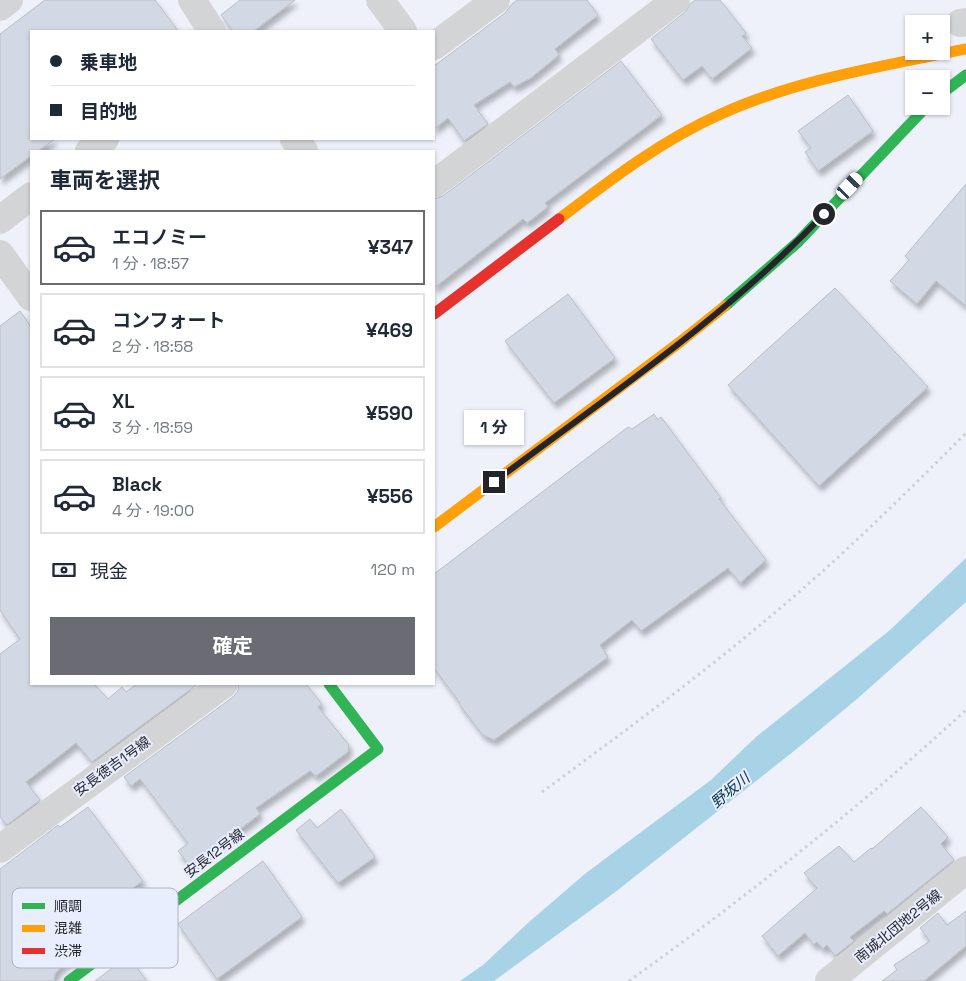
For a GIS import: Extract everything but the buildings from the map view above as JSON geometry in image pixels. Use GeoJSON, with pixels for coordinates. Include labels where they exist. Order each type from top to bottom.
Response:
{"type":"FeatureCollection","features":[{"type":"Feature","properties":{"kind":"street"},"geometry":{"type":"LineString","coordinates":[[0,7],[9,0]]}},
{"type":"Feature","properties":{"kind":"street"},"geometry":{"type":"LineString","coordinates":[[192,0],[211,30]]}},
{"type":"Feature","properties":{"kind":"street"},"geometry":{"type":"LineString","coordinates":[[380,0],[402,30]]}},
{"type":"Feature","properties":{"kind":"street"},"geometry":{"type":"LineString","coordinates":[[435,45],[496,0]]}},
{"type":"Feature","properties":{"kind":"street"},"geometry":{"type":"LineString","coordinates":[[435,183],[676,0]]}},
{"type":"Feature","properties":{"kind":"street"},"geometry":{"type":"LineString","coordinates":[[435,313],[622,172],[657,148],[690,129],[774,93],[835,78],[964,31]]}},
{"type":"Feature","properties":{"kind":"street"},"geometry":{"type":"LineString","coordinates":[[950,87],[966,75]]}},
{"type":"Feature","properties":{"kind":"street"},"geometry":{"type":"LineString","coordinates":[[435,526],[672,348],[742,292],[798,242],[918,115]]}},
{"type":"Feature","properties":{"kind":"street"},"geometry":{"type":"LineString","coordinates":[[90,150],[104,140]]}},
{"type":"Feature","properties":{"kind":"street"},"geometry":{"type":"LineString","coordinates":[[0,220],[30,197]]}},
{"type":"Feature","properties":{"kind":"street"},"geometry":{"type":"LineString","coordinates":[[0,254],[30,296]]}},
{"type":"Feature","properties":{"kind":"street","name":"安長徳吉1号線"},"geometry":{"type":"LineString","coordinates":[[0,849],[223,685]]}},
{"type":"Feature","properties":{"kind":"street","name":"安長12号線"},"geometry":{"type":"LineString","coordinates":[[178,899],[378,749],[330,685]]}},
{"type":"Feature","properties":{"kind":"street","name":"南城北団地2号線"},"geometry":{"type":"LineString","coordinates":[[829,981],[966,870]]}},
{"type":"Feature","properties":{"kind":"street","name":"安長12号線"},"geometry":{"type":"LineString","coordinates":[[69,981],[86,968]]}},
{"type":"Feature","properties":{"kind":"path"},"geometry":{"type":"LineString","coordinates":[[542,792],[636,724],[807,585],[912,488],[966,433]]}},
{"type":"Feature","properties":{"kind":"path"},"geometry":{"type":"LineString","coordinates":[[629,981],[748,893],[851,811],[966,710]]}},
{"type":"Feature","properties":{"kind":"water","name":"野坂川"},"geometry":{"type":"Polygon","coordinates":[[[966,558],[966,602],[857,699],[614,893],[494,981],[460,981],[483,965],[586,873],[711,780],[756,737],[890,630],[966,558]]]}},
{"type":"Feature","properties":{"kind":"traffic: fast"},"geometry":{"type":"LineString","coordinates":[[950,87],[966,75]]}},
{"type":"Feature","properties":{"kind":"traffic: fast"},"geometry":{"type":"LineString","coordinates":[[725,306],[798,242],[918,115]]}},
{"type":"Feature","properties":{"kind":"traffic: fast"},"geometry":{"type":"LineString","coordinates":[[178,899],[378,749],[330,685]]}},
{"type":"Feature","properties":{"kind":"traffic: fast"},"geometry":{"type":"LineString","coordinates":[[69,981],[86,968]]}},
{"type":"Feature","properties":{"kind":"traffic: slow"},"geometry":{"type":"LineString","coordinates":[[559,219],[617,175],[657,148],[721,114],[780,91],[842,75],[966,49]]}},
{"type":"Feature","properties":{"kind":"traffic: slow"},"geometry":{"type":"LineString","coordinates":[[435,526],[725,306]]}},
{"type":"Feature","properties":{"kind":"traffic: jam"},"geometry":{"type":"LineString","coordinates":[[435,313],[559,219]]}},
{"type":"Feature","properties":{"kind":"route"},"geometry":{"type":"LineString","coordinates":[[494,482],[680,342],[742,292],[798,242],[824,214]]}}]}
